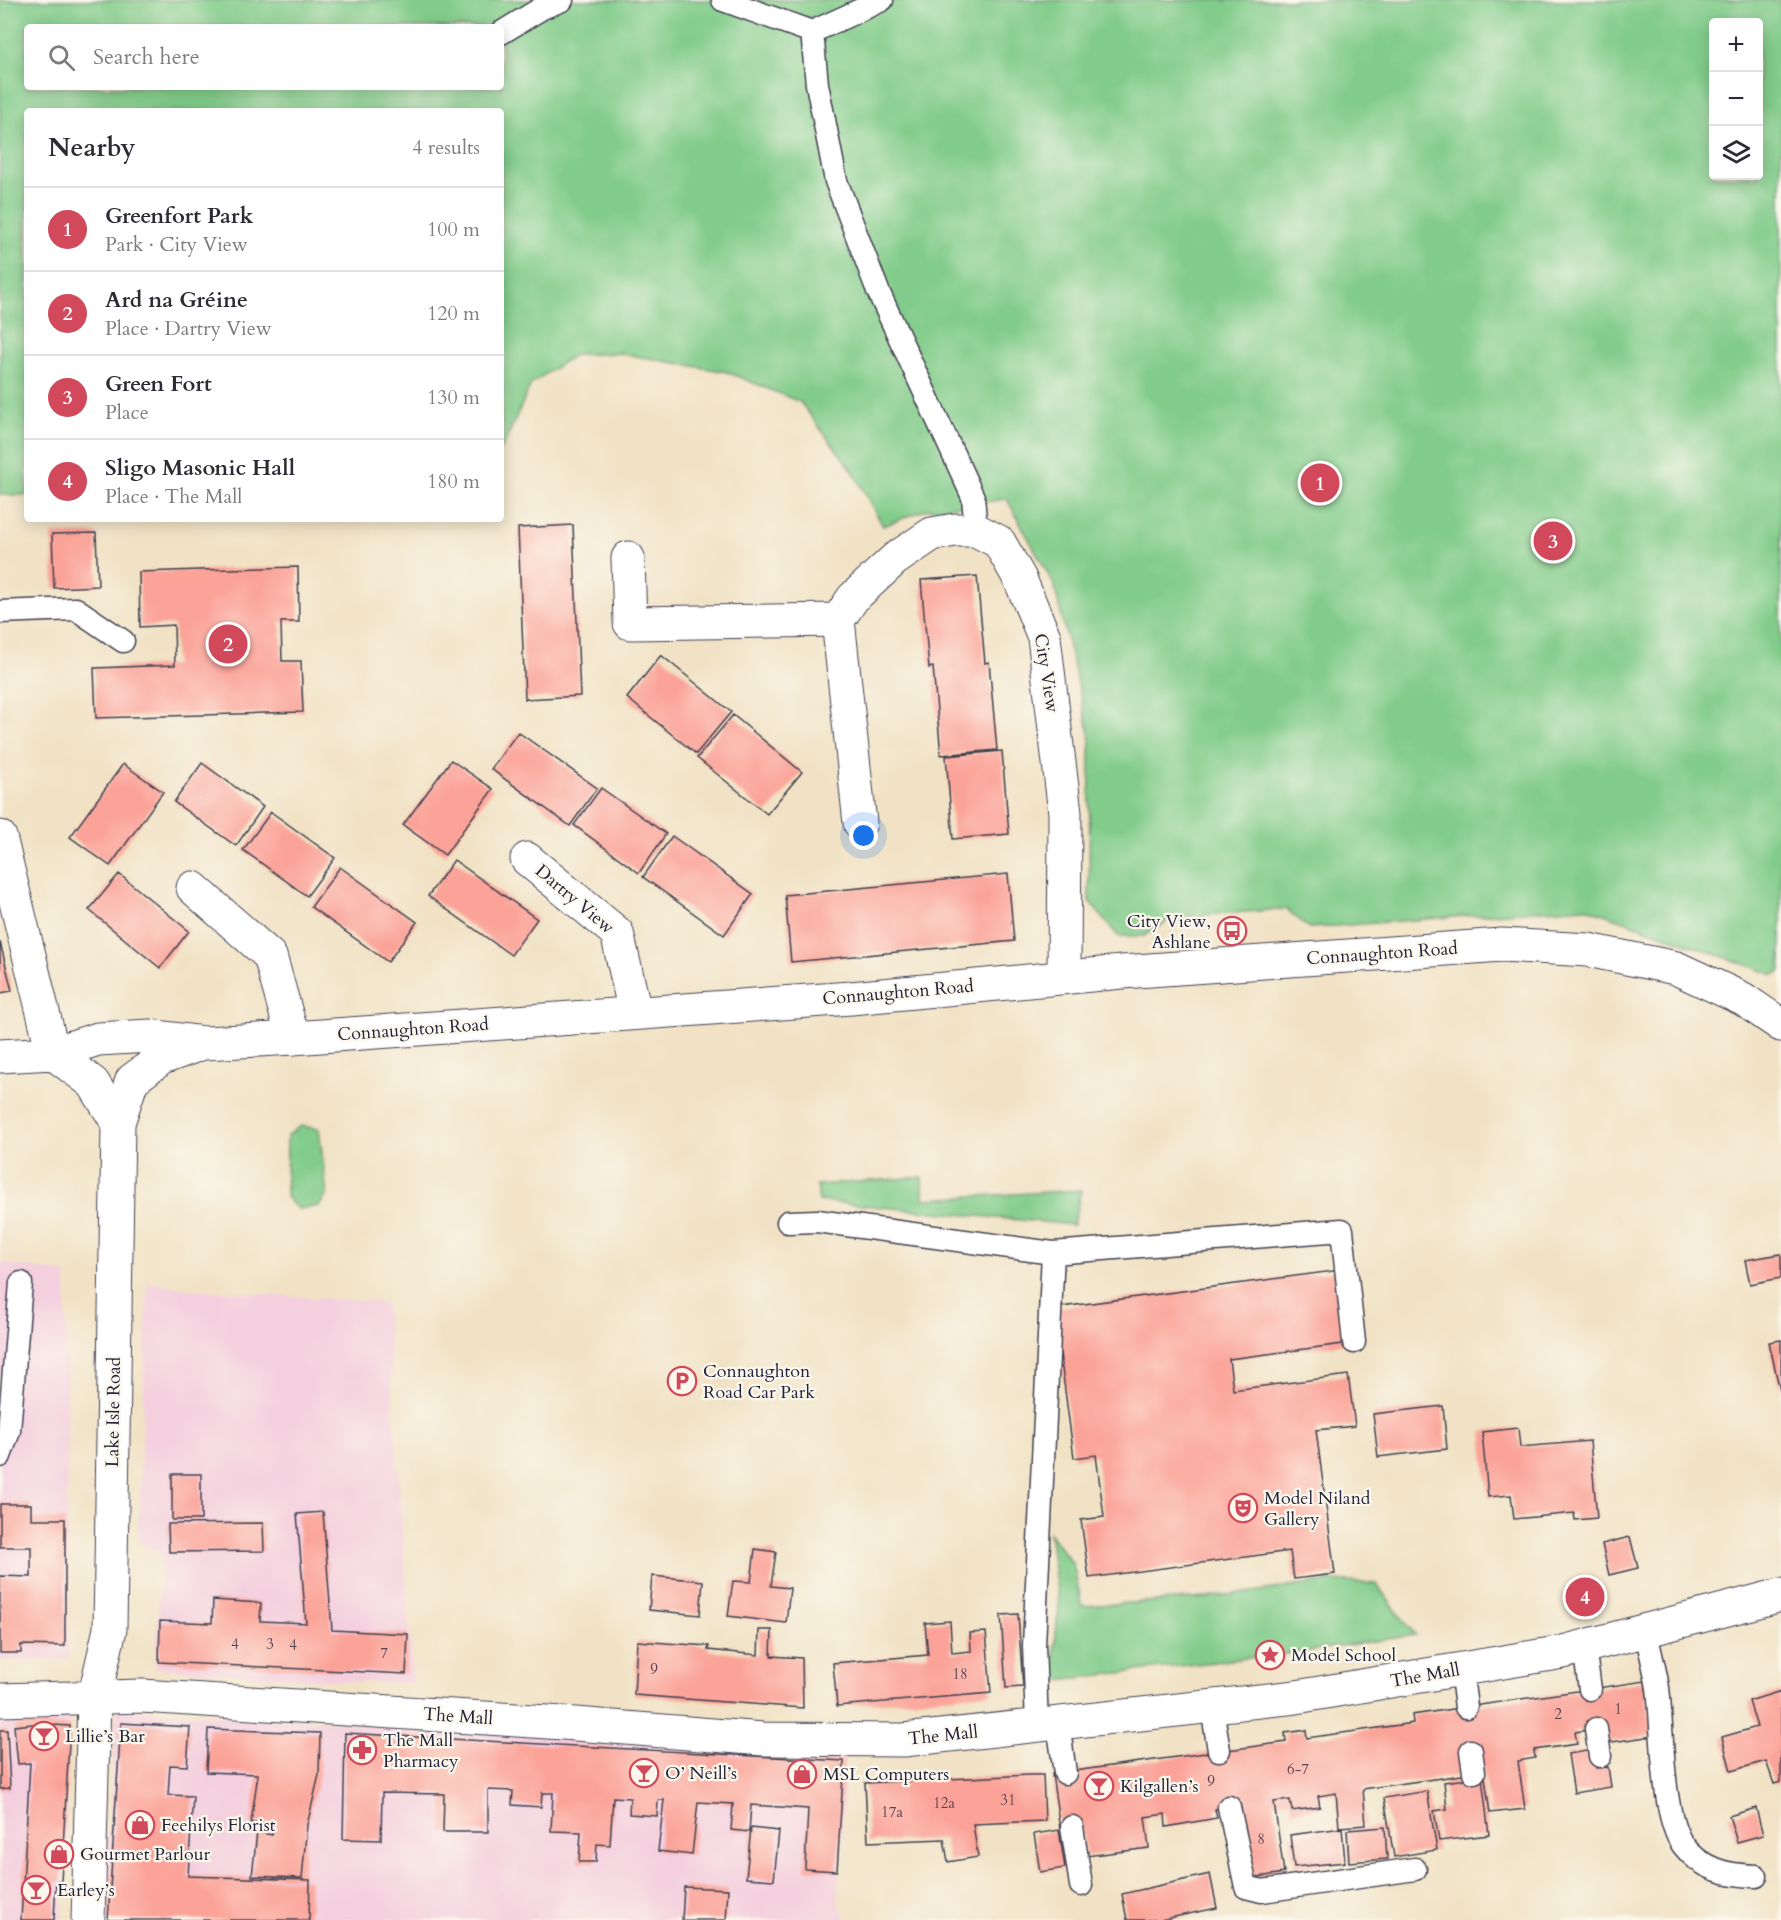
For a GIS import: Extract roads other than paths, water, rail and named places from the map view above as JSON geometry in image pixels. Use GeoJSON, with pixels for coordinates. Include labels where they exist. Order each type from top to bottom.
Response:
{"type":"FeatureCollection","features":[{"type":"Feature","properties":{"kind":"street"},"geometry":{"type":"LineString","coordinates":[[860,824],[838,620],[853,598],[895,559],[932,534],[955,530],[976,530]]}},
{"type":"Feature","properties":{"kind":"street","name":"City View"},"geometry":{"type":"LineString","coordinates":[[976,530],[999,542],[1020,579],[1044,637],[1065,813],[1064,976]]}},
{"type":"Feature","properties":{"kind":"street"},"geometry":{"type":"LineString","coordinates":[[628,558],[630,623],[838,620]]}},
{"type":"Feature","properties":{"kind":"street"},"geometry":{"type":"LineString","coordinates":[[0,837],[53,1053],[93,1083],[118,1123]]}},
{"type":"Feature","properties":{"kind":"street","name":"Dartry View"},"geometry":{"type":"LineString","coordinates":[[526,859],[617,933],[635,1012]]}},
{"type":"Feature","properties":{"kind":"street"},"geometry":{"type":"LineString","coordinates":[[193,888],[270,956],[293,1038]]}},
{"type":"Feature","properties":{"kind":"street","name":"Connaughton Road"},"geometry":{"type":"LineString","coordinates":[[0,1056],[53,1053],[98,1039],[150,1036],[205,1043],[293,1038],[851,998],[1064,976],[1502,945],[1588,950],[1676,968],[1743,999],[1780,1023]]}},
{"type":"Feature","properties":{"kind":"street","name":"Lake Isle Road"},"geometry":{"type":"LineString","coordinates":[[88,1920],[94,1699],[110,1629],[118,1123],[132,1080],[162,1058],[205,1043]]}},
{"type":"Feature","properties":{"kind":"street","name":"The Mall"},"geometry":{"type":"LineString","coordinates":[[0,1700],[142,1696],[563,1723],[763,1739],[904,1740],[1260,1703],[1584,1647],[1781,1595]]}},
{"type":"Feature","properties":{"kind":"lane"},"geometry":{"type":"LineString","coordinates":[[723,0],[812,32],[882,0]]}},
{"type":"Feature","properties":{"kind":"lane"},"geometry":{"type":"LineString","coordinates":[[504,31],[548,2]]}},
{"type":"Feature","properties":{"kind":"lane"},"geometry":{"type":"LineString","coordinates":[[812,32],[817,84],[837,181],[878,291],[973,497],[976,530]]}},
{"type":"Feature","properties":{"kind":"lane"},"geometry":{"type":"LineString","coordinates":[[0,612],[76,609],[123,641]]}},
{"type":"Feature","properties":{"kind":"lane"},"geometry":{"type":"LineString","coordinates":[[788,1222],[817,1221],[1053,1253],[1342,1230],[1354,1342]]}},
{"type":"Feature","properties":{"kind":"lane"},"geometry":{"type":"LineString","coordinates":[[1053,1253],[1034,1645],[1047,1724],[1065,1773]]}},
{"type":"Feature","properties":{"kind":"lane"},"geometry":{"type":"LineString","coordinates":[[0,1456],[9,1431],[21,1283]]}},
{"type":"Feature","properties":{"kind":"lane"},"geometry":{"type":"LineString","coordinates":[[1645,1630],[1658,1686],[1671,1819],[1683,1845],[1709,1867],[1726,1875],[1756,1876]]}},
{"type":"Feature","properties":{"kind":"lane"},"geometry":{"type":"LineString","coordinates":[[1584,1647],[1590,1689]]}},
{"type":"Feature","properties":{"kind":"lane"},"geometry":{"type":"LineString","coordinates":[[1461,1669],[1466,1707]]}},
{"type":"Feature","properties":{"kind":"lane"},"geometry":{"type":"LineString","coordinates":[[1212,1708],[1219,1750]]}},
{"type":"Feature","properties":{"kind":"lane"},"geometry":{"type":"LineString","coordinates":[[1596,1729],[1600,1756]]}},
{"type":"Feature","properties":{"kind":"lane"},"geometry":{"type":"LineString","coordinates":[[1229,1807],[1246,1887],[1262,1891],[1415,1869]]}},
{"type":"Feature","properties":{"kind":"lane"},"geometry":{"type":"LineString","coordinates":[[1072,1827],[1081,1885]]}},
{"type":"Feature","properties":{"kind":"place","name":"Greenfort Park"},"geometry":{"type":"Point","coordinates":[1320,483]}},
{"type":"Feature","properties":{"kind":"place","name":"Green Fort"},"geometry":{"type":"Point","coordinates":[1553,541]}},
{"type":"Feature","properties":{"kind":"place","name":"Ard na Gréine"},"geometry":{"type":"Point","coordinates":[228,644]}},
{"type":"Feature","properties":{"kind":"place","name":"City View, Ashlane"},"geometry":{"type":"Point","coordinates":[1232,931]}},
{"type":"Feature","properties":{"kind":"place","name":"Connaughton Road Car Park"},"geometry":{"type":"Point","coordinates":[682,1381]}},
{"type":"Feature","properties":{"kind":"place","name":"Model Niland Gallery"},"geometry":{"type":"Point","coordinates":[1243,1508]}},
{"type":"Feature","properties":{"kind":"place","name":"Sligo Masonic Hall"},"geometry":{"type":"Point","coordinates":[1585,1597]}},
{"type":"Feature","properties":{"kind":"place","name":"Model School"},"geometry":{"type":"Point","coordinates":[1270,1655]}},
{"type":"Feature","properties":{"kind":"place","name":"Lillie’s Bar"},"geometry":{"type":"Point","coordinates":[44,1736]}},
{"type":"Feature","properties":{"kind":"place","name":"The Mall Pharmacy"},"geometry":{"type":"Point","coordinates":[362,1750]}},
{"type":"Feature","properties":{"kind":"place","name":"O’ Neill’s"},"geometry":{"type":"Point","coordinates":[644,1773]}},
{"type":"Feature","properties":{"kind":"place","name":"MSL Computers"},"geometry":{"type":"Point","coordinates":[802,1774]}},
{"type":"Feature","properties":{"kind":"place","name":"Kilgallen’s"},"geometry":{"type":"Point","coordinates":[1099,1786]}},
{"type":"Feature","properties":{"kind":"place","name":"Feehilys Florist"},"geometry":{"type":"Point","coordinates":[140,1825]}},
{"type":"Feature","properties":{"kind":"place","name":"Gourmet Parlour"},"geometry":{"type":"Point","coordinates":[59,1854]}},
{"type":"Feature","properties":{"kind":"place","name":"Earley’s"},"geometry":{"type":"Point","coordinates":[36,1890]}}]}
